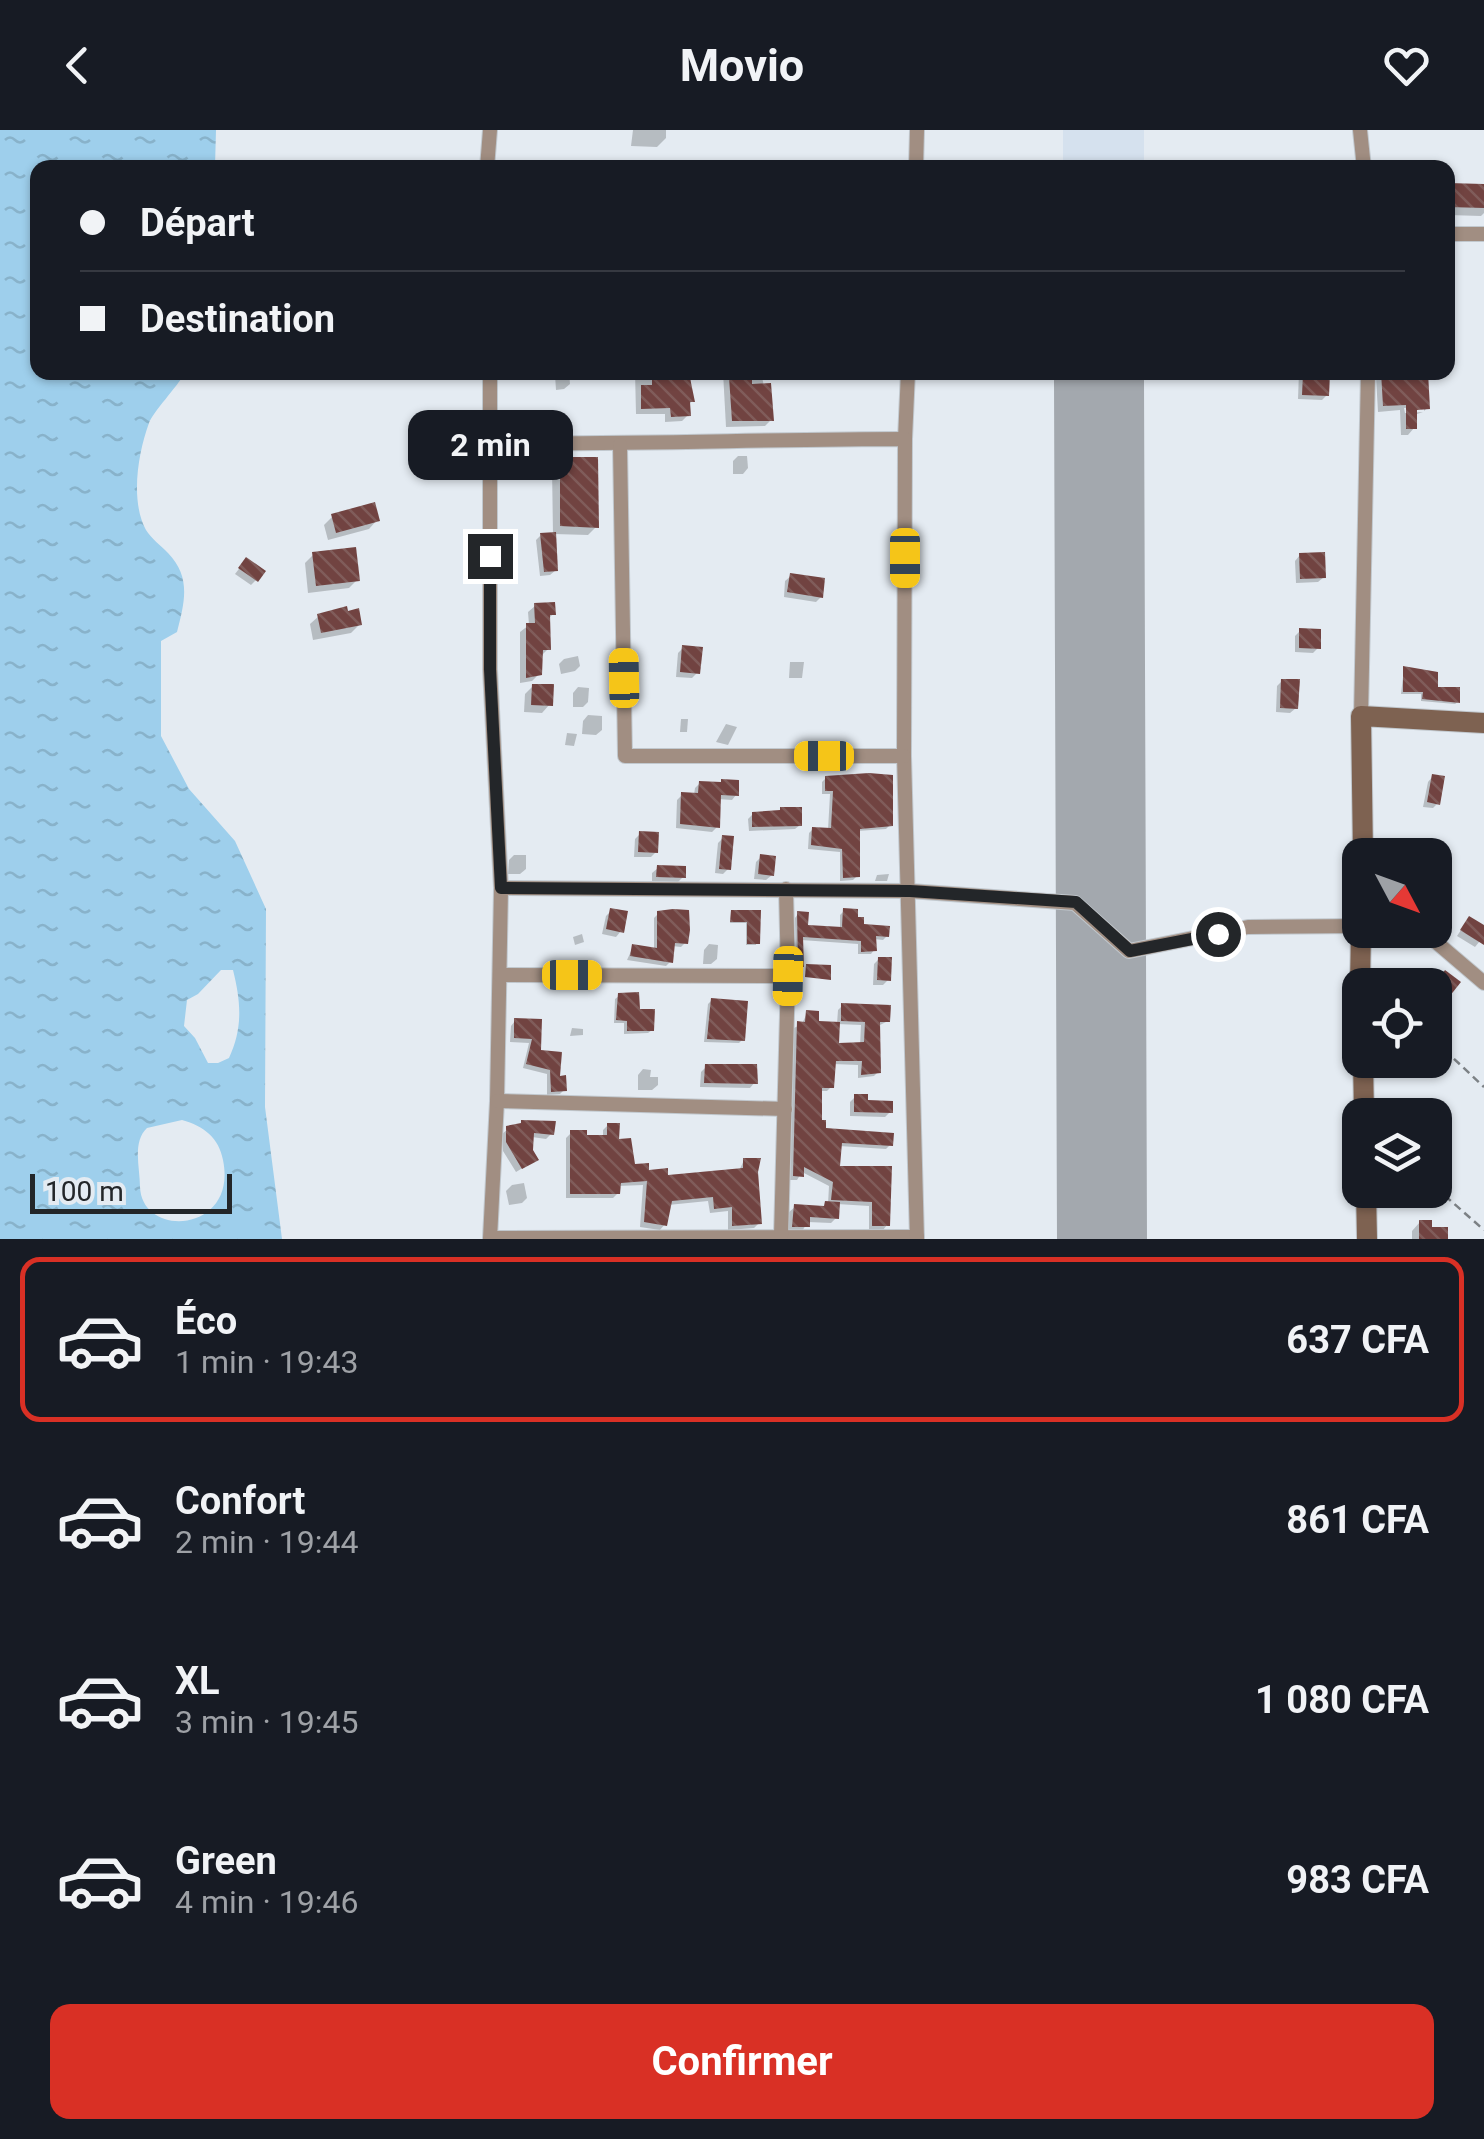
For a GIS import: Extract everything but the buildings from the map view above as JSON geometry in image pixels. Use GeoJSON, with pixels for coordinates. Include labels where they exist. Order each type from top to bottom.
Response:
{"type":"FeatureCollection","features":[{"type":"Feature","properties":{"kind":"street"},"geometry":{"type":"LineString","coordinates":[[488,160],[490,130]]}},
{"type":"Feature","properties":{"kind":"street"},"geometry":{"type":"LineString","coordinates":[[916,160],[917,130]]}},
{"type":"Feature","properties":{"kind":"street"},"geometry":{"type":"LineString","coordinates":[[1360,130],[1363,160]]}},
{"type":"Feature","properties":{"kind":"street"},"geometry":{"type":"LineString","coordinates":[[1455,234],[1484,234]]}},
{"type":"Feature","properties":{"kind":"street"},"geometry":{"type":"LineString","coordinates":[[490,380],[490,669],[501,888],[490,1238],[917,1238],[904,756],[908,380]]}},
{"type":"Feature","properties":{"kind":"street"},"geometry":{"type":"LineString","coordinates":[[1363,838],[1361,716],[1368,380]]}},
{"type":"Feature","properties":{"kind":"street"},"geometry":{"type":"LineString","coordinates":[[491,443],[620,445],[738,439],[906,439]]}},
{"type":"Feature","properties":{"kind":"street"},"geometry":{"type":"LineString","coordinates":[[620,445],[625,756],[904,756]]}},
{"type":"Feature","properties":{"kind":"street"},"geometry":{"type":"LineString","coordinates":[[1361,716],[1484,723]]}},
{"type":"Feature","properties":{"kind":"street"},"geometry":{"type":"LineString","coordinates":[[501,888],[910,891],[1076,902],[1130,951],[1248,928],[1342,928]]}},
{"type":"Feature","properties":{"kind":"street"},"geometry":{"type":"LineString","coordinates":[[781,1236],[788,976],[786,889]]}},
{"type":"Feature","properties":{"kind":"street"},"geometry":{"type":"LineString","coordinates":[[1443,948],[1484,983]]}},
{"type":"Feature","properties":{"kind":"street"},"geometry":{"type":"LineString","coordinates":[[500,974],[788,976]]}},
{"type":"Feature","properties":{"kind":"street"},"geometry":{"type":"LineString","coordinates":[[496,1100],[785,1109]]}},
{"type":"Feature","properties":{"kind":"street"},"geometry":{"type":"LineString","coordinates":[[1367,1208],[1368,1239]]}},
{"type":"Feature","properties":{"kind":"path"},"geometry":{"type":"LineString","coordinates":[[1452,1057],[1484,1087]]}},
{"type":"Feature","properties":{"kind":"path"},"geometry":{"type":"LineString","coordinates":[[1452,1201],[1484,1230]]}},
{"type":"Feature","properties":{"kind":"shaded area"},"geometry":{"type":"Polygon","coordinates":[[[1063,130],[1144,130],[1144,160],[1063,160],[1063,130]]]}},
{"type":"Feature","properties":{"kind":"shaded area"},"geometry":{"type":"Polygon","coordinates":[[[1062,380],[1143,380],[1141,1239],[1061,1239],[1062,380]]]}},
{"type":"Feature","properties":{"kind":"water"},"geometry":{"type":"Polygon","coordinates":[[[0,130],[216,130],[215,160],[30,160],[30,380],[180,380],[149,423],[137,477],[141,518],[148,533],[175,562],[184,590],[177,632],[161,641],[161,736],[189,789],[235,841],[266,909],[265,1107],[282,1239],[0,1239],[0,130]],[[221,970],[187,1000],[184,1026],[208,1063],[229,1058],[234,1047],[239,1004],[233,970],[221,970]],[[182,1120],[147,1128],[140,1140],[140,1187],[145,1204],[156,1215],[171,1221],[204,1214],[217,1202],[224,1184],[221,1152],[214,1139],[182,1120]]]}},
{"type":"Feature","properties":{"kind":"runway"},"geometry":{"type":"LineString","coordinates":[[1099,380],[1102,1239]]}},
{"type":"Feature","properties":{"kind":"route"},"geometry":{"type":"LineString","coordinates":[[490,556],[490,669],[501,888],[910,891],[1076,902],[1130,951],[1218,934]]}}]}
